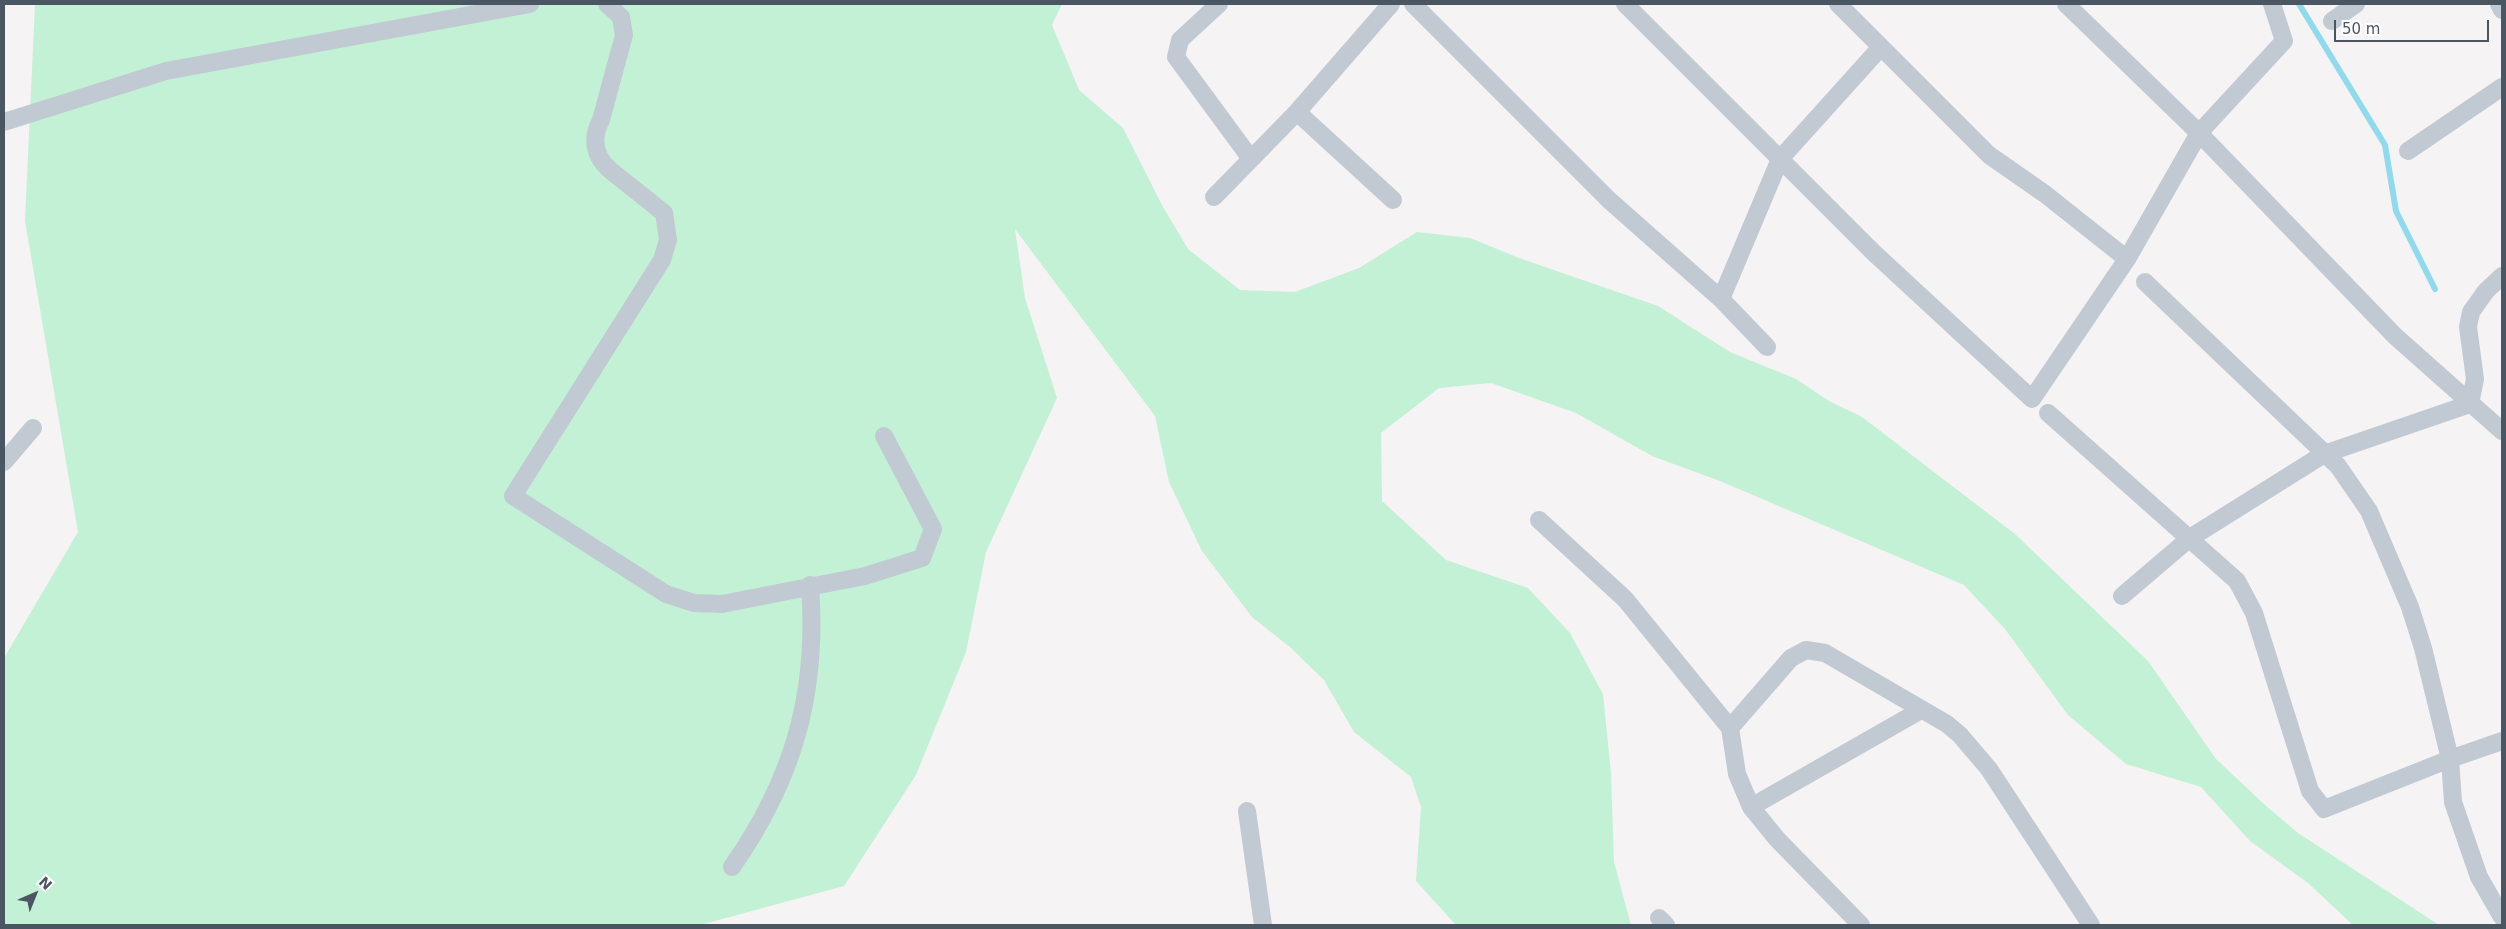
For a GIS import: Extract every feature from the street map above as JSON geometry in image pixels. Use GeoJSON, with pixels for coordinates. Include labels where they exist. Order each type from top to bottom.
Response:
{"type":"FeatureCollection","features":[{"type":"Feature","properties":{"kind":"street"},"geometry":{"type":"LineString","coordinates":[[4,122],[166,71],[530,4]]}},
{"type":"Feature","properties":{"kind":"street"},"geometry":{"type":"LineString","coordinates":[[607,4],[621,17],[624,34],[601,120],[597,128],[595,146],[602,163],[664,213],[668,240],[662,260],[514,496],[666,594],[680,600],[722,604],[810,585],[865,576],[922,558],[933,529],[884,436]]}},
{"type":"Feature","properties":{"kind":"street"},"geometry":{"type":"LineString","coordinates":[[1218,4],[1180,40],[1176,58],[1251,159]]}},
{"type":"Feature","properties":{"kind":"street"},"geometry":{"type":"LineString","coordinates":[[1214,197],[1297,112],[1391,4]]}},
{"type":"Feature","properties":{"kind":"street"},"geometry":{"type":"LineString","coordinates":[[1412,4],[1609,200],[1721,299],[1767,347]]}},
{"type":"Feature","properties":{"kind":"street"},"geometry":{"type":"LineString","coordinates":[[1625,4],[1873,252],[2032,399],[2127,259],[2199,133],[2284,41],[2272,4]]}},
{"type":"Feature","properties":{"kind":"street"},"geometry":{"type":"LineString","coordinates":[[1838,4],[1989,155],[2046,194],[2127,259]]}},
{"type":"Feature","properties":{"kind":"street"},"geometry":{"type":"LineString","coordinates":[[2066,4],[2199,133],[2396,336],[2470,404],[2495,423],[2502,432]]}},
{"type":"Feature","properties":{"kind":"street"},"geometry":{"type":"LineString","coordinates":[[2332,22],[2356,4]]}},
{"type":"Feature","properties":{"kind":"street"},"geometry":{"type":"LineString","coordinates":[[2500,4],[2502,10]]}},
{"type":"Feature","properties":{"kind":"street"},"geometry":{"type":"LineString","coordinates":[[1721,299],[1780,159],[1881,47]]}},
{"type":"Feature","properties":{"kind":"street"},"geometry":{"type":"LineString","coordinates":[[2408,151],[2502,87]]}},
{"type":"Feature","properties":{"kind":"street"},"geometry":{"type":"LineString","coordinates":[[1297,112],[1393,200]]}},
{"type":"Feature","properties":{"kind":"street"},"geometry":{"type":"LineString","coordinates":[[2470,404],[2475,379],[2468,327],[2472,312],[2486,291],[2502,276]]}},
{"type":"Feature","properties":{"kind":"street"},"geometry":{"type":"LineString","coordinates":[[2145,282],[2338,466],[2357,491],[2385,547],[2410,607],[2423,648],[2450,759],[2453,802],[2480,877],[2502,917]]}},
{"type":"Feature","properties":{"kind":"street"},"geometry":{"type":"LineString","coordinates":[[2122,596],[2190,538],[2324,454],[2470,404]]}},
{"type":"Feature","properties":{"kind":"street"},"geometry":{"type":"LineString","coordinates":[[2048,413],[2232,576],[2250,602],[2310,791],[2324,809],[2450,759],[2502,741]]}},
{"type":"Feature","properties":{"kind":"street"},"geometry":{"type":"LineString","coordinates":[[4,462],[33,428]]}},
{"type":"Feature","properties":{"kind":"street"},"geometry":{"type":"LineString","coordinates":[[1539,520],[1625,599],[1730,728],[1737,774],[1751,807],[1777,839],[1861,925]]}},
{"type":"Feature","properties":{"kind":"street"},"geometry":{"type":"LineString","coordinates":[[732,867],[762,822],[779,788],[801,725],[812,656],[810,585]]}},
{"type":"Feature","properties":{"kind":"street"},"geometry":{"type":"LineString","coordinates":[[1730,728],[1791,658],[1806,650],[1825,653],[1947,724],[1960,734],[1989,769],[2091,925]]}},
{"type":"Feature","properties":{"kind":"street"},"geometry":{"type":"LineString","coordinates":[[1751,807],[1921,710]]}},
{"type":"Feature","properties":{"kind":"street"},"geometry":{"type":"LineString","coordinates":[[1247,811],[1263,925]]}},
{"type":"Feature","properties":{"kind":"green space"},"geometry":{"type":"Polygon","coordinates":[[[35,4],[1062,4],[1052,25],[1079,90],[1123,128],[1163,207],[1188,249],[1240,290],[1295,292],[1359,268],[1417,232],[1470,238],[1519,258],[1658,306],[1730,352],[1796,379],[1829,401],[1862,417],[2015,534],[2148,661],[2216,759],[2265,805],[2298,833],[2439,925],[2353,925],[2308,883],[2250,841],[2201,787],[2126,764],[2068,715],[2005,629],[1964,585],[1720,481],[1652,456],[1576,413],[1491,383],[1439,388],[1381,433],[1382,501],[1446,560],[1528,588],[1570,633],[1603,694],[1611,773],[1614,862],[1631,925],[1456,925],[1416,881],[1421,807],[1411,777],[1354,732],[1324,680],[1291,648],[1252,617],[1202,551],[1169,482],[1155,416],[1015,229],[1025,298],[1057,398],[986,552],[966,652],[916,775],[844,886],[700,925],[4,925],[4,658],[78,532],[25,221],[35,4]]]}},
{"type":"Feature","properties":{"kind":"waterway"},"geometry":{"type":"LineString","coordinates":[[2299,4],[2385,145],[2396,211],[2435,289]]}}]}
